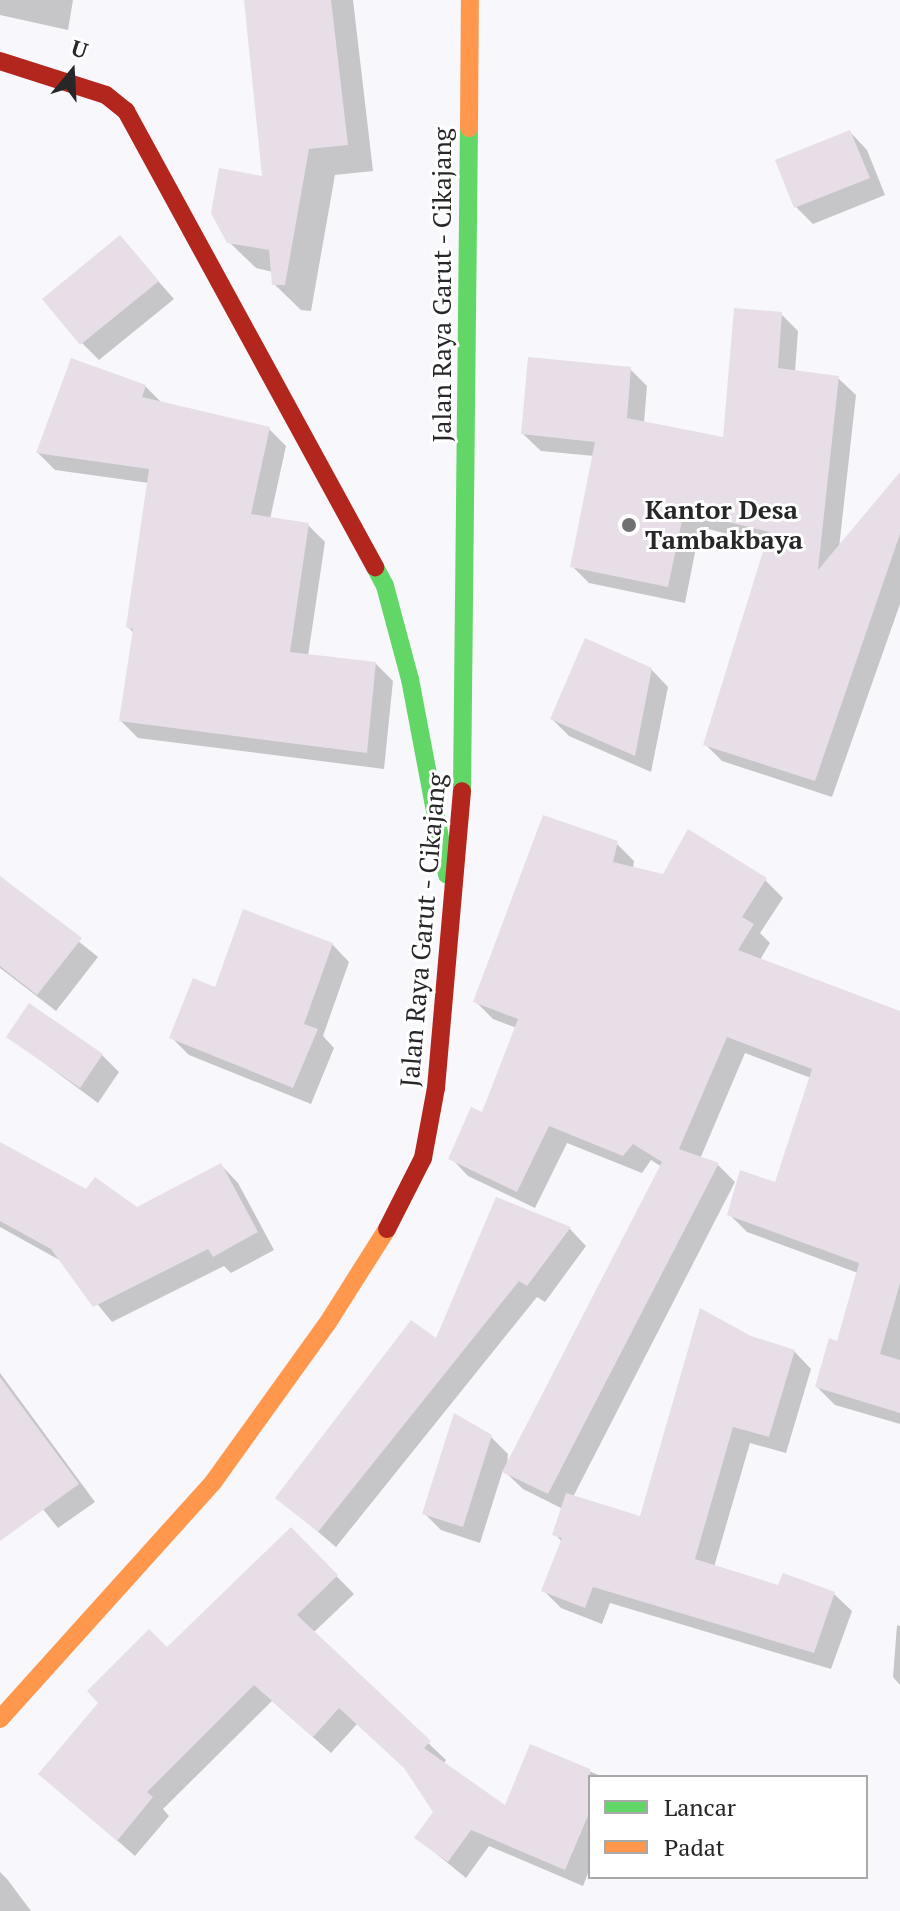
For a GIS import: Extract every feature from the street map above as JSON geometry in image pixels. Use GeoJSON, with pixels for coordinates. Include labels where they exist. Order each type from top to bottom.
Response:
{"type":"FeatureCollection","features":[{"type":"Feature","properties":{"kind":"main road","name":"Jalan Raya Garut - Cikajang"},"geometry":{"type":"LineString","coordinates":[[0,1719],[214,1481],[327,1324],[399,1210],[423,1158],[436,1088],[454,914],[466,654],[470,0]]}},
{"type":"Feature","properties":{"kind":"main road"},"geometry":{"type":"LineString","coordinates":[[0,61],[77,82],[126,111],[385,586],[431,778],[454,914]]}},
{"type":"Feature","properties":{"kind":"building"},"geometry":{"type":"Polygon","coordinates":[[[244,0],[331,0],[348,145],[309,149],[285,285],[272,285],[269,250],[227,243],[211,213],[219,168],[262,176],[244,0]]]}},
{"type":"Feature","properties":{"kind":"building"},"geometry":{"type":"Polygon","coordinates":[[[850,130],[870,178],[794,208],[775,160],[850,130]]]}},
{"type":"Feature","properties":{"kind":"building"},"geometry":{"type":"Polygon","coordinates":[[[120,235],[159,281],[80,345],[42,299],[120,235]]]}},
{"type":"Feature","properties":{"kind":"building"},"geometry":{"type":"Polygon","coordinates":[[[734,308],[782,312],[778,368],[839,376],[818,570],[900,472],[900,534],[815,781],[703,745],[769,532],[684,511],[668,587],[570,567],[595,442],[521,434],[528,357],[631,367],[627,418],[723,437],[734,308]]]}},
{"type":"Feature","properties":{"kind":"building"},"geometry":{"type":"Polygon","coordinates":[[[71,358],[146,385],[142,397],[270,427],[251,514],[309,523],[290,652],[376,662],[367,753],[119,721],[133,629],[126,627],[149,469],[36,453],[71,358]]]}},
{"type":"Feature","properties":{"kind":"building"},"geometry":{"type":"Polygon","coordinates":[[[585,638],[652,668],[635,756],[550,719],[585,638]]]}},
{"type":"Feature","properties":{"kind":"building"},"geometry":{"type":"Polygon","coordinates":[[[543,815],[618,841],[613,862],[663,874],[688,829],[767,878],[742,917],[754,924],[738,950],[900,1011],[900,1283],[880,1354],[900,1360],[900,1413],[815,1387],[829,1338],[837,1341],[859,1263],[727,1215],[740,1170],[775,1182],[812,1069],[727,1037],[679,1149],[719,1163],[548,1494],[502,1472],[662,1162],[633,1144],[623,1156],[549,1126],[517,1192],[448,1159],[471,1107],[482,1112],[518,1019],[473,1002],[543,815]]]}},
{"type":"Feature","properties":{"kind":"building"},"geometry":{"type":"Polygon","coordinates":[[[0,876],[82,938],[37,995],[0,966],[0,876]]]}},
{"type":"Feature","properties":{"kind":"building"},"geometry":{"type":"Polygon","coordinates":[[[243,909],[333,943],[304,1024],[318,1029],[293,1088],[169,1038],[193,978],[215,987],[243,909]]]}},
{"type":"Feature","properties":{"kind":"building"},"geometry":{"type":"Polygon","coordinates":[[[29,1003],[103,1054],[80,1088],[6,1037],[29,1003]]]}},
{"type":"Feature","properties":{"kind":"building"},"geometry":{"type":"Polygon","coordinates":[[[0,1142],[86,1189],[95,1177],[137,1207],[221,1163],[258,1232],[213,1257],[208,1249],[93,1307],[51,1249],[0,1221],[0,1142]]]}},
{"type":"Feature","properties":{"kind":"building"},"geometry":{"type":"Polygon","coordinates":[[[496,1197],[571,1227],[527,1286],[519,1281],[318,1532],[275,1498],[411,1320],[436,1338],[496,1197]]]}},
{"type":"Feature","properties":{"kind":"building"},"geometry":{"type":"Polygon","coordinates":[[[700,1308],[751,1336],[795,1350],[769,1437],[733,1427],[695,1559],[778,1585],[783,1573],[835,1592],[814,1653],[593,1587],[585,1608],[541,1591],[562,1538],[552,1535],[566,1493],[640,1516],[700,1308]]]}},
{"type":"Feature","properties":{"kind":"building"},"geometry":{"type":"Polygon","coordinates":[[[0,1377],[79,1484],[0,1541],[0,1377]]]}},
{"type":"Feature","properties":{"kind":"building"},"geometry":{"type":"Polygon","coordinates":[[[454,1413],[492,1435],[463,1527],[422,1514],[454,1413]]]}},
{"type":"Feature","properties":{"kind":"building"},"geometry":{"type":"Polygon","coordinates":[[[291,1527],[338,1575],[297,1615],[431,1741],[424,1748],[505,1805],[530,1744],[590,1769],[588,1816],[565,1870],[471,1830],[448,1862],[414,1838],[433,1812],[404,1768],[339,1708],[313,1737],[254,1685],[147,1792],[153,1797],[117,1841],[38,1774],[98,1703],[87,1691],[149,1629],[167,1647],[291,1527]]]}},
{"type":"Feature","properties":{"kind":"traffic: fast"},"geometry":{"type":"LineString","coordinates":[[462,791],[469,128]]}},
{"type":"Feature","properties":{"kind":"traffic: fast"},"geometry":{"type":"LineString","coordinates":[[375,567],[385,586],[410,679],[447,875]]}},
{"type":"Feature","properties":{"kind":"traffic: slow"},"geometry":{"type":"LineString","coordinates":[[469,128],[470,0]]}},
{"type":"Feature","properties":{"kind":"traffic: slow"},"geometry":{"type":"LineString","coordinates":[[0,1719],[214,1481],[327,1324],[387,1229]]}},
{"type":"Feature","properties":{"kind":"traffic: jam"},"geometry":{"type":"LineString","coordinates":[[0,61],[106,95],[126,111],[375,567]]}},
{"type":"Feature","properties":{"kind":"traffic: jam"},"geometry":{"type":"LineString","coordinates":[[387,1229],[423,1158],[436,1088],[462,791]]}},
{"type":"Feature","properties":{"kind":"place","name":"Kantor Desa Tambakbaya"},"geometry":{"type":"Point","coordinates":[629,525]}}]}
